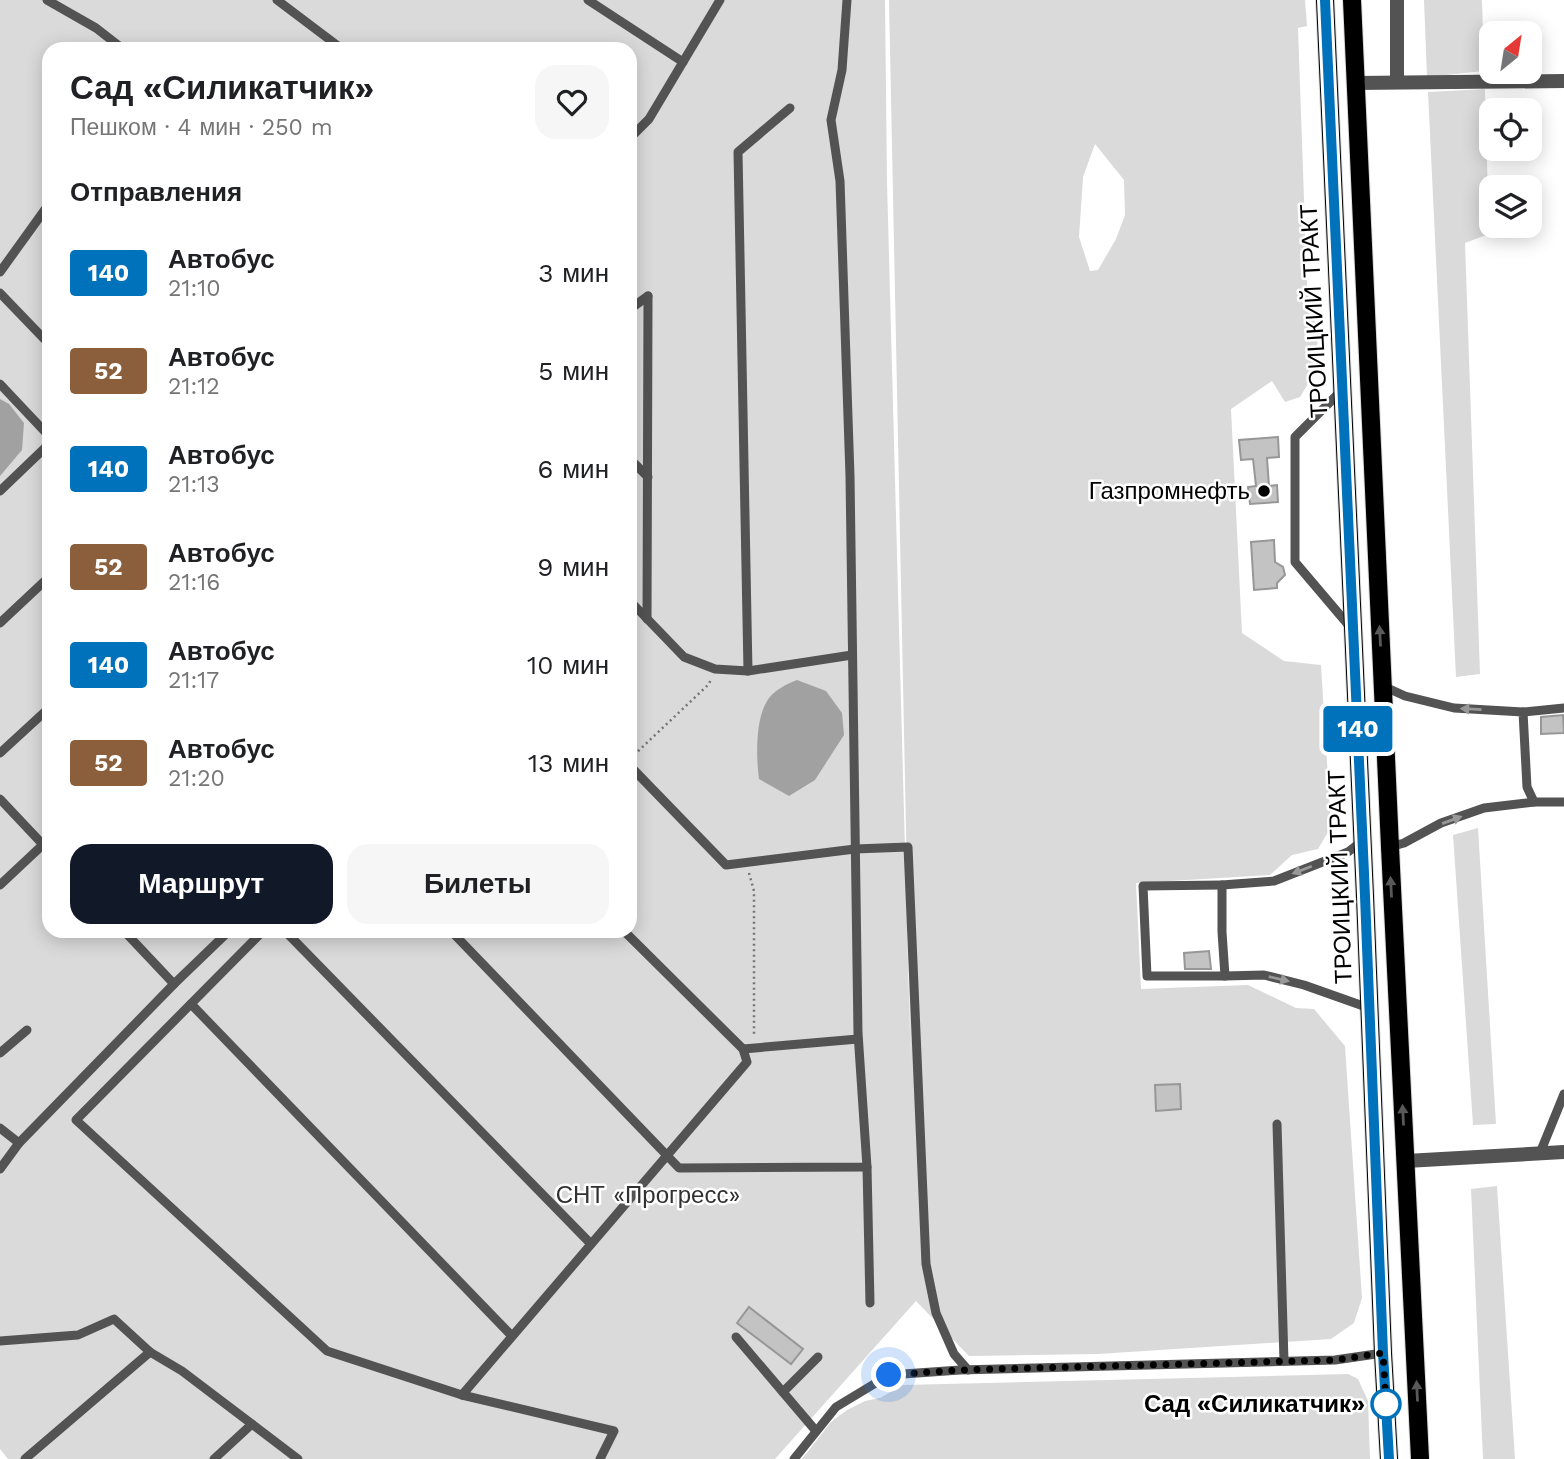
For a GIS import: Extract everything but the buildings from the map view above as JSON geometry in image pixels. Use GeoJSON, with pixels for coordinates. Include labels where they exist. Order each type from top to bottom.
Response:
{"type":"FeatureCollection","features":[{"type":"Feature","properties":{"kind":"main road","name":"ТРОИЦКИЙ ТРАКТ"},"geometry":{"type":"LineString","coordinates":[[1325,0],[1389,1459]]}},
{"type":"Feature","properties":{"kind":"main road","name":"ТРОИЦКИЙ ТРАКТ"},"geometry":{"type":"LineString","coordinates":[[1352,0],[1420,1459]]}},
{"type":"Feature","properties":{"kind":"street"},"geometry":{"type":"LineString","coordinates":[[1397,0],[1397,82]]}},
{"type":"Feature","properties":{"kind":"street"},"geometry":{"type":"LineString","coordinates":[[1355,83],[1564,81]]}},
{"type":"Feature","properties":{"kind":"street"},"geometry":{"type":"LineString","coordinates":[[1406,1161],[1564,1152]]}},
{"type":"Feature","properties":{"kind":"lane"},"geometry":{"type":"LineString","coordinates":[[47,0],[96,28],[114,42]]}},
{"type":"Feature","properties":{"kind":"lane"},"geometry":{"type":"LineString","coordinates":[[276,0],[333,42]]}},
{"type":"Feature","properties":{"kind":"lane"},"geometry":{"type":"LineString","coordinates":[[588,0],[683,62]]}},
{"type":"Feature","properties":{"kind":"lane"},"geometry":{"type":"LineString","coordinates":[[637,131],[649,119],[720,0]]}},
{"type":"Feature","properties":{"kind":"lane"},"geometry":{"type":"LineString","coordinates":[[847,0],[842,70],[831,120],[840,181],[849,462],[858,1038],[867,1167],[870,1303]]}},
{"type":"Feature","properties":{"kind":"lane"},"geometry":{"type":"LineString","coordinates":[[748,671],[738,152],[790,107]]}},
{"type":"Feature","properties":{"kind":"lane"},"geometry":{"type":"LineString","coordinates":[[0,272],[42,214]]}},
{"type":"Feature","properties":{"kind":"lane"},"geometry":{"type":"LineString","coordinates":[[0,293],[42,337]]}},
{"type":"Feature","properties":{"kind":"lane"},"geometry":{"type":"LineString","coordinates":[[637,304],[648,296],[647,619]]}},
{"type":"Feature","properties":{"kind":"lane"},"geometry":{"type":"LineString","coordinates":[[0,384],[42,429]]}},
{"type":"Feature","properties":{"kind":"lane"},"geometry":{"type":"LineString","coordinates":[[1342,390],[1295,437],[1295,562],[1353,631]]}},
{"type":"Feature","properties":{"kind":"lane"},"geometry":{"type":"LineString","coordinates":[[0,491],[42,451]]}},
{"type":"Feature","properties":{"kind":"lane"},"geometry":{"type":"LineString","coordinates":[[637,466],[648,477]]}},
{"type":"Feature","properties":{"kind":"lane"},"geometry":{"type":"LineString","coordinates":[[0,623],[42,584]]}},
{"type":"Feature","properties":{"kind":"lane"},"geometry":{"type":"LineString","coordinates":[[637,608],[684,657],[715,669],[748,671],[852,654]]}},
{"type":"Feature","properties":{"kind":"lane"},"geometry":{"type":"LineString","coordinates":[[1382,686],[1405,696],[1454,708],[1522,712],[1564,709]]}},
{"type":"Feature","properties":{"kind":"lane"},"geometry":{"type":"LineString","coordinates":[[1522,712],[1527,787],[1534,802]]}},
{"type":"Feature","properties":{"kind":"lane"},"geometry":{"type":"LineString","coordinates":[[0,753],[42,714]]}},
{"type":"Feature","properties":{"kind":"lane"},"geometry":{"type":"LineString","coordinates":[[637,773],[726,865],[855,849],[908,848],[926,1264],[936,1313],[954,1354],[968,1370]]}},
{"type":"Feature","properties":{"kind":"lane"},"geometry":{"type":"LineString","coordinates":[[0,799],[42,840]]}},
{"type":"Feature","properties":{"kind":"lane"},"geometry":{"type":"LineString","coordinates":[[1390,847],[1404,843],[1441,823],[1484,808],[1534,802],[1564,802]]}},
{"type":"Feature","properties":{"kind":"lane"},"geometry":{"type":"LineString","coordinates":[[1363,841],[1348,852],[1274,881],[1143,886],[1147,976],[1265,975],[1304,985],[1370,1009]]}},
{"type":"Feature","properties":{"kind":"lane"},"geometry":{"type":"LineString","coordinates":[[0,885],[42,849]]}},
{"type":"Feature","properties":{"kind":"lane"},"geometry":{"type":"LineString","coordinates":[[1222,885],[1225,976]]}},
{"type":"Feature","properties":{"kind":"lane"},"geometry":{"type":"LineString","coordinates":[[131,938],[174,984]]}},
{"type":"Feature","properties":{"kind":"lane"},"geometry":{"type":"LineString","coordinates":[[0,1169],[19,1143],[222,938]]}},
{"type":"Feature","properties":{"kind":"lane"},"geometry":{"type":"LineString","coordinates":[[256,938],[76,1120],[327,1351],[462,1395],[614,1431],[600,1459]]}},
{"type":"Feature","properties":{"kind":"lane"},"geometry":{"type":"LineString","coordinates":[[292,938],[591,1244]]}},
{"type":"Feature","properties":{"kind":"lane"},"geometry":{"type":"LineString","coordinates":[[458,938],[679,1168],[867,1167]]}},
{"type":"Feature","properties":{"kind":"lane"},"geometry":{"type":"LineString","coordinates":[[462,1395],[747,1062],[743,1049],[631,938]]}},
{"type":"Feature","properties":{"kind":"lane"},"geometry":{"type":"LineString","coordinates":[[191,1004],[512,1336]]}},
{"type":"Feature","properties":{"kind":"lane"},"geometry":{"type":"LineString","coordinates":[[0,1054],[27,1030]]}},
{"type":"Feature","properties":{"kind":"lane"},"geometry":{"type":"LineString","coordinates":[[743,1049],[858,1038]]}},
{"type":"Feature","properties":{"kind":"lane"},"geometry":{"type":"LineString","coordinates":[[1540,1153],[1564,1094]]}},
{"type":"Feature","properties":{"kind":"lane"},"geometry":{"type":"LineString","coordinates":[[1277,1124],[1284,1361]]}},
{"type":"Feature","properties":{"kind":"lane"},"geometry":{"type":"LineString","coordinates":[[0,1128],[19,1143]]}},
{"type":"Feature","properties":{"kind":"lane"},"geometry":{"type":"LineString","coordinates":[[0,1341],[78,1335],[114,1319],[150,1352],[182,1371],[298,1459]]}},
{"type":"Feature","properties":{"kind":"lane"},"geometry":{"type":"LineString","coordinates":[[736,1337],[816,1431]]}},
{"type":"Feature","properties":{"kind":"lane"},"geometry":{"type":"LineString","coordinates":[[25,1459],[150,1352]]}},
{"type":"Feature","properties":{"kind":"lane"},"geometry":{"type":"LineString","coordinates":[[794,1459],[836,1407],[889,1375],[968,1370],[1335,1360],[1383,1353]]}},
{"type":"Feature","properties":{"kind":"lane"},"geometry":{"type":"LineString","coordinates":[[783,1392],[818,1357]]}},
{"type":"Feature","properties":{"kind":"lane"},"geometry":{"type":"LineString","coordinates":[[214,1459],[252,1424]]}},
{"type":"Feature","properties":{"kind":"path"},"geometry":{"type":"LineString","coordinates":[[637,752],[709,684],[715,669]]}},
{"type":"Feature","properties":{"kind":"path"},"geometry":{"type":"LineString","coordinates":[[746,863],[754,891],[754,1049]]}},
{"type":"Feature","properties":{"kind":"green space","name":"СНТ «Прогресс»"},"geometry":{"type":"Polygon","coordinates":[[[0,0],[885,0],[887,182],[911,1073],[889,0],[1305,0],[1307,26],[1298,28],[1307,285],[1318,337],[1314,374],[1300,397],[1285,402],[1272,381],[1231,409],[1242,633],[1284,661],[1321,665],[1331,827],[1318,849],[1292,855],[1270,875],[1136,883],[1141,989],[1248,985],[1296,1008],[1314,1009],[1345,1046],[1362,1298],[1354,1323],[1331,1339],[1098,1354],[969,1356],[916,1301],[775,1459],[8,1459],[0,1449],[0,0]],[[1095,144],[1083,177],[1079,237],[1090,271],[1098,270],[1116,239],[1125,215],[1124,180],[1095,144]]]}},
{"type":"Feature","properties":{"kind":"green space"},"geometry":{"type":"Polygon","coordinates":[[[1424,0],[1482,0],[1483,21],[1479,21],[1479,72],[1427,77],[1424,0]]]}},
{"type":"Feature","properties":{"kind":"green space"},"geometry":{"type":"Polygon","coordinates":[[[1485,89],[1485,98],[1479,98],[1479,161],[1487,161],[1487,175],[1479,175],[1479,238],[1465,243],[1480,674],[1456,677],[1428,92],[1485,89]]]}},
{"type":"Feature","properties":{"kind":"green space"},"geometry":{"type":"Polygon","coordinates":[[[1478,828],[1496,1124],[1473,1125],[1453,835],[1478,828]]]}},
{"type":"Feature","properties":{"kind":"green space"},"geometry":{"type":"Polygon","coordinates":[[[1497,1186],[1515,1459],[1483,1459],[1471,1189],[1497,1186]]]}},
{"type":"Feature","properties":{"kind":"green space"},"geometry":{"type":"Polygon","coordinates":[[[1348,1374],[1358,1379],[1368,1401],[1370,1459],[802,1459],[831,1422],[847,1410],[865,1401],[880,1398],[903,1385],[1348,1374]]]}},
{"type":"Feature","properties":{"kind":"shaded area"},"geometry":{"type":"Polygon","coordinates":[[[0,399],[9,404],[24,423],[22,450],[0,476],[0,399]]]}},
{"type":"Feature","properties":{"kind":"shaded area"},"geometry":{"type":"Polygon","coordinates":[[[797,680],[826,691],[842,713],[844,735],[815,780],[789,796],[759,779],[758,737],[761,715],[769,698],[778,689],[797,680]]]}},
{"type":"Feature","properties":{"kind":"bus line","name":"140"},"geometry":{"type":"LineString","coordinates":[[1325,0],[1389,1459]]}},
{"type":"Feature","properties":{"kind":"place","name":"Газпромнефть"},"geometry":{"type":"Point","coordinates":[1264,491]}},
{"type":"Feature","properties":{"kind":"place","name":"Сад «Силикатчик»"},"geometry":{"type":"Point","coordinates":[1386,1404]}},
{"type":"Feature","properties":{"kind":"route"},"geometry":{"type":"LineString","coordinates":[[889,1375],[960,1370],[1335,1360],[1383,1353],[1386,1404]]}}]}
